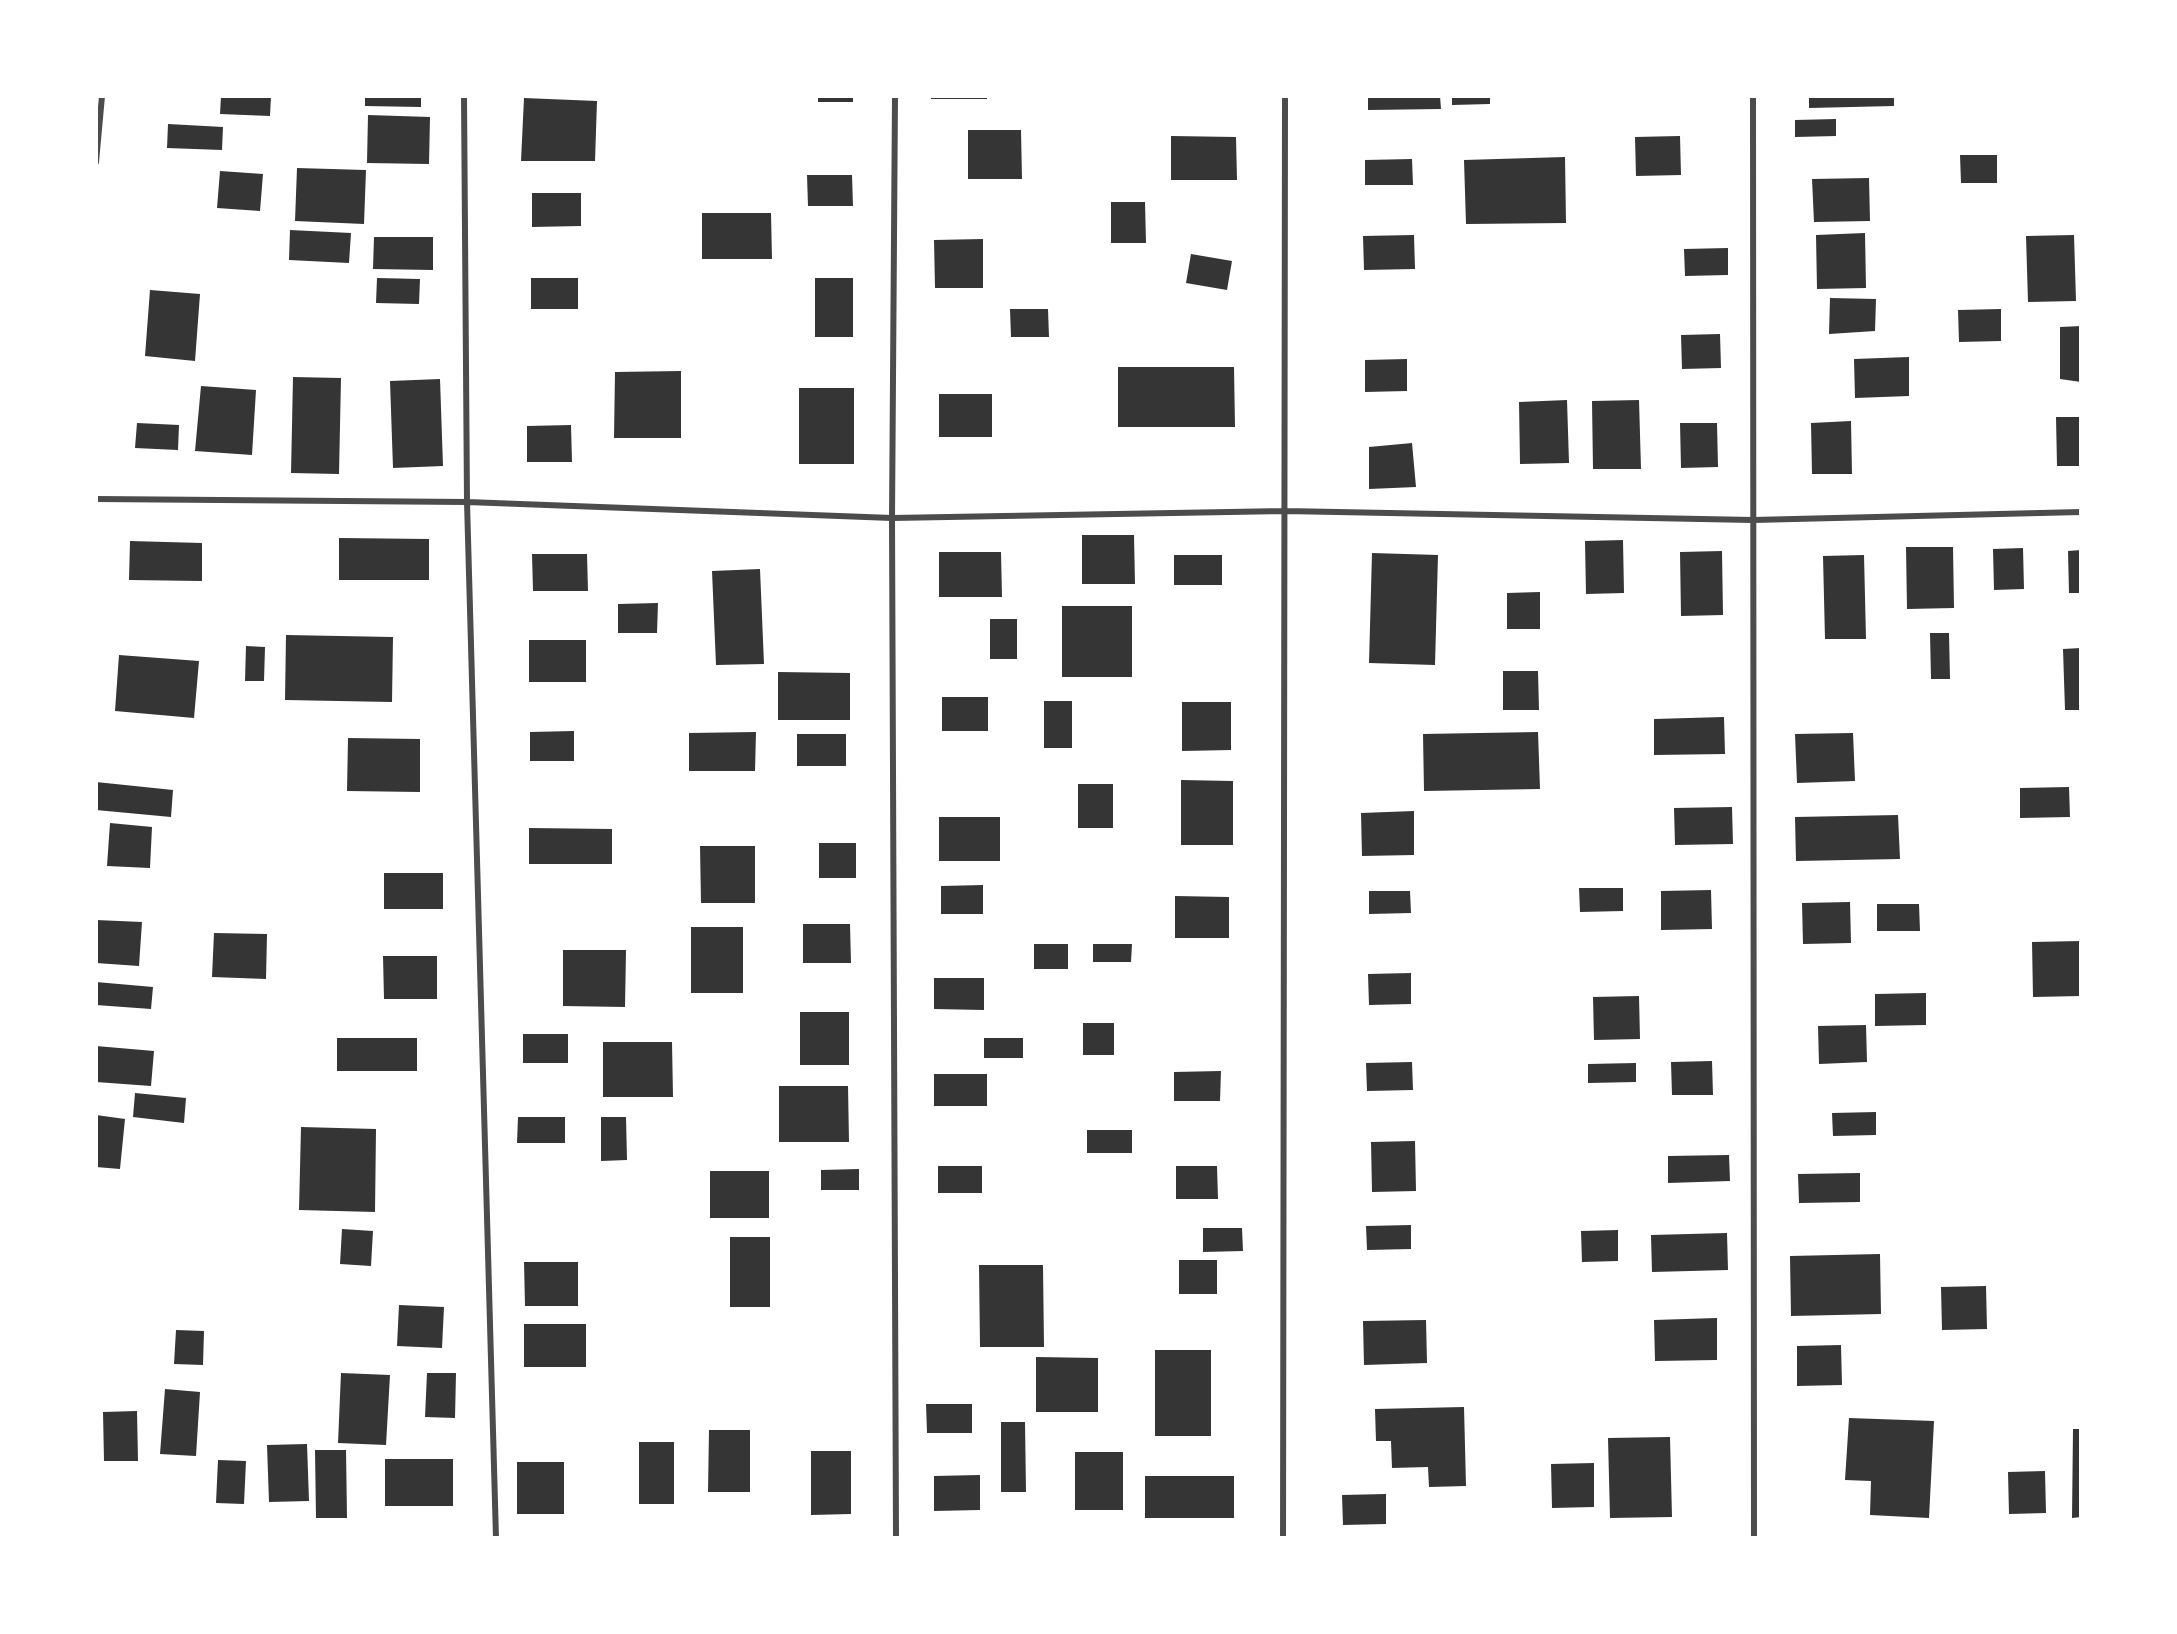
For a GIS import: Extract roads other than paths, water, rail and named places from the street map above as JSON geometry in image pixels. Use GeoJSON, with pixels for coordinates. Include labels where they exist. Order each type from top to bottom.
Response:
{"type":"FeatureCollection","features":[{"type":"Feature","properties":{"kind":"street"},"geometry":{"type":"LineString","coordinates":[[96,162],[102,96]]}},
{"type":"Feature","properties":{"kind":"street"},"geometry":{"type":"LineString","coordinates":[[464,96],[467,502],[496,1538]]}},
{"type":"Feature","properties":{"kind":"street"},"geometry":{"type":"LineString","coordinates":[[895,96],[892,518],[896,1538]]}},
{"type":"Feature","properties":{"kind":"street"},"geometry":{"type":"LineString","coordinates":[[1283,1538],[1285,96]]}},
{"type":"Feature","properties":{"kind":"street"},"geometry":{"type":"LineString","coordinates":[[1753,96],[1754,1538]]}},
{"type":"Feature","properties":{"kind":"street"},"geometry":{"type":"LineString","coordinates":[[96,499],[467,502],[892,518],[1285,511],[1753,520],[2081,512]]}}]}
